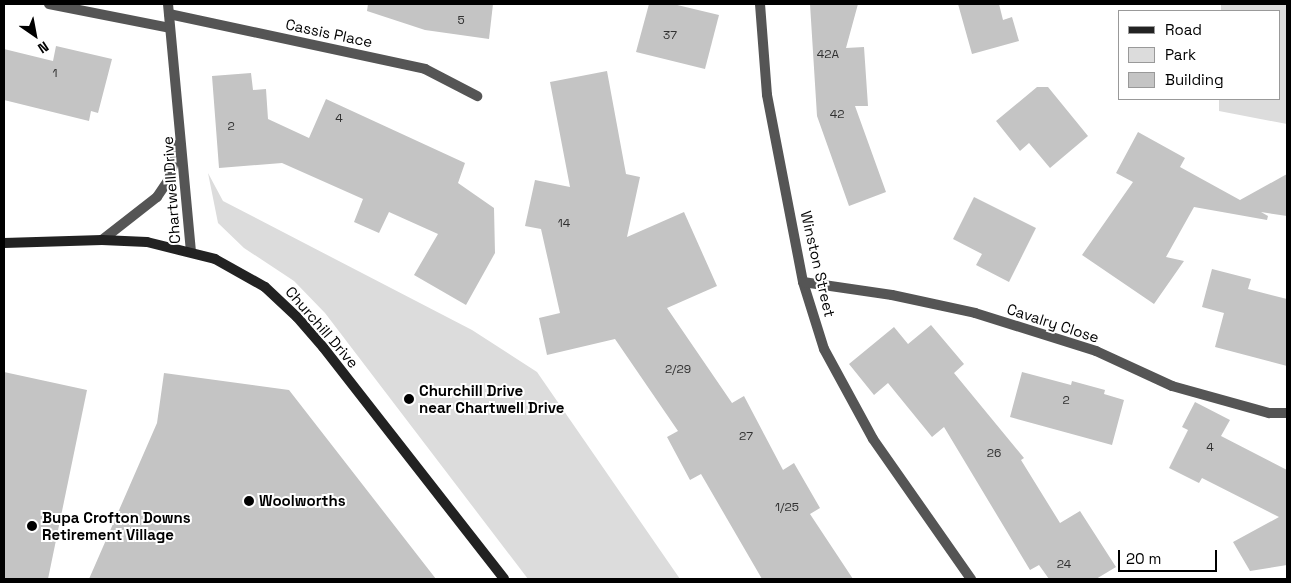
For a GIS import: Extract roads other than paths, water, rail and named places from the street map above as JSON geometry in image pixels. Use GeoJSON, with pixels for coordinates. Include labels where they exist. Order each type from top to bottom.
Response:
{"type":"FeatureCollection","features":[{"type":"Feature","properties":{"kind":"main road","name":"Churchill Drive"},"geometry":{"type":"LineString","coordinates":[[4,243],[131,240],[191,251],[242,273],[273,293],[297,317],[504,579]]}},
{"type":"Feature","properties":{"kind":"street"},"geometry":{"type":"LineString","coordinates":[[49,4],[170,28]]}},
{"type":"Feature","properties":{"kind":"street","name":"Winston Street"},"geometry":{"type":"LineString","coordinates":[[760,4],[767,95],[803,282],[824,349],[873,439],[971,579]]}},
{"type":"Feature","properties":{"kind":"street","name":"Chartwell Drive"},"geometry":{"type":"LineString","coordinates":[[169,9],[182,126],[191,251]]}},
{"type":"Feature","properties":{"kind":"street","name":"Cassis Place"},"geometry":{"type":"LineString","coordinates":[[169,9],[425,69],[477,96]]}},
{"type":"Feature","properties":{"kind":"street","name":"Chartwell Drive"},"geometry":{"type":"LineString","coordinates":[[102,240],[157,196],[176,162],[182,126]]}},
{"type":"Feature","properties":{"kind":"street","name":"Cavalry Close"},"geometry":{"type":"LineString","coordinates":[[803,282],[892,295],[975,314],[1096,351],[1172,386],[1269,413],[1287,413]]}},
{"type":"Feature","properties":{"kind":"place","name":"Churchill Drive near Chartwell Drive"},"geometry":{"type":"Point","coordinates":[409,399]}},
{"type":"Feature","properties":{"kind":"place","name":"Woolworths"},"geometry":{"type":"Point","coordinates":[249,501]}},
{"type":"Feature","properties":{"kind":"place","name":"Bupa Crofton Downs Retirement Village"},"geometry":{"type":"Point","coordinates":[32,526]}}]}
